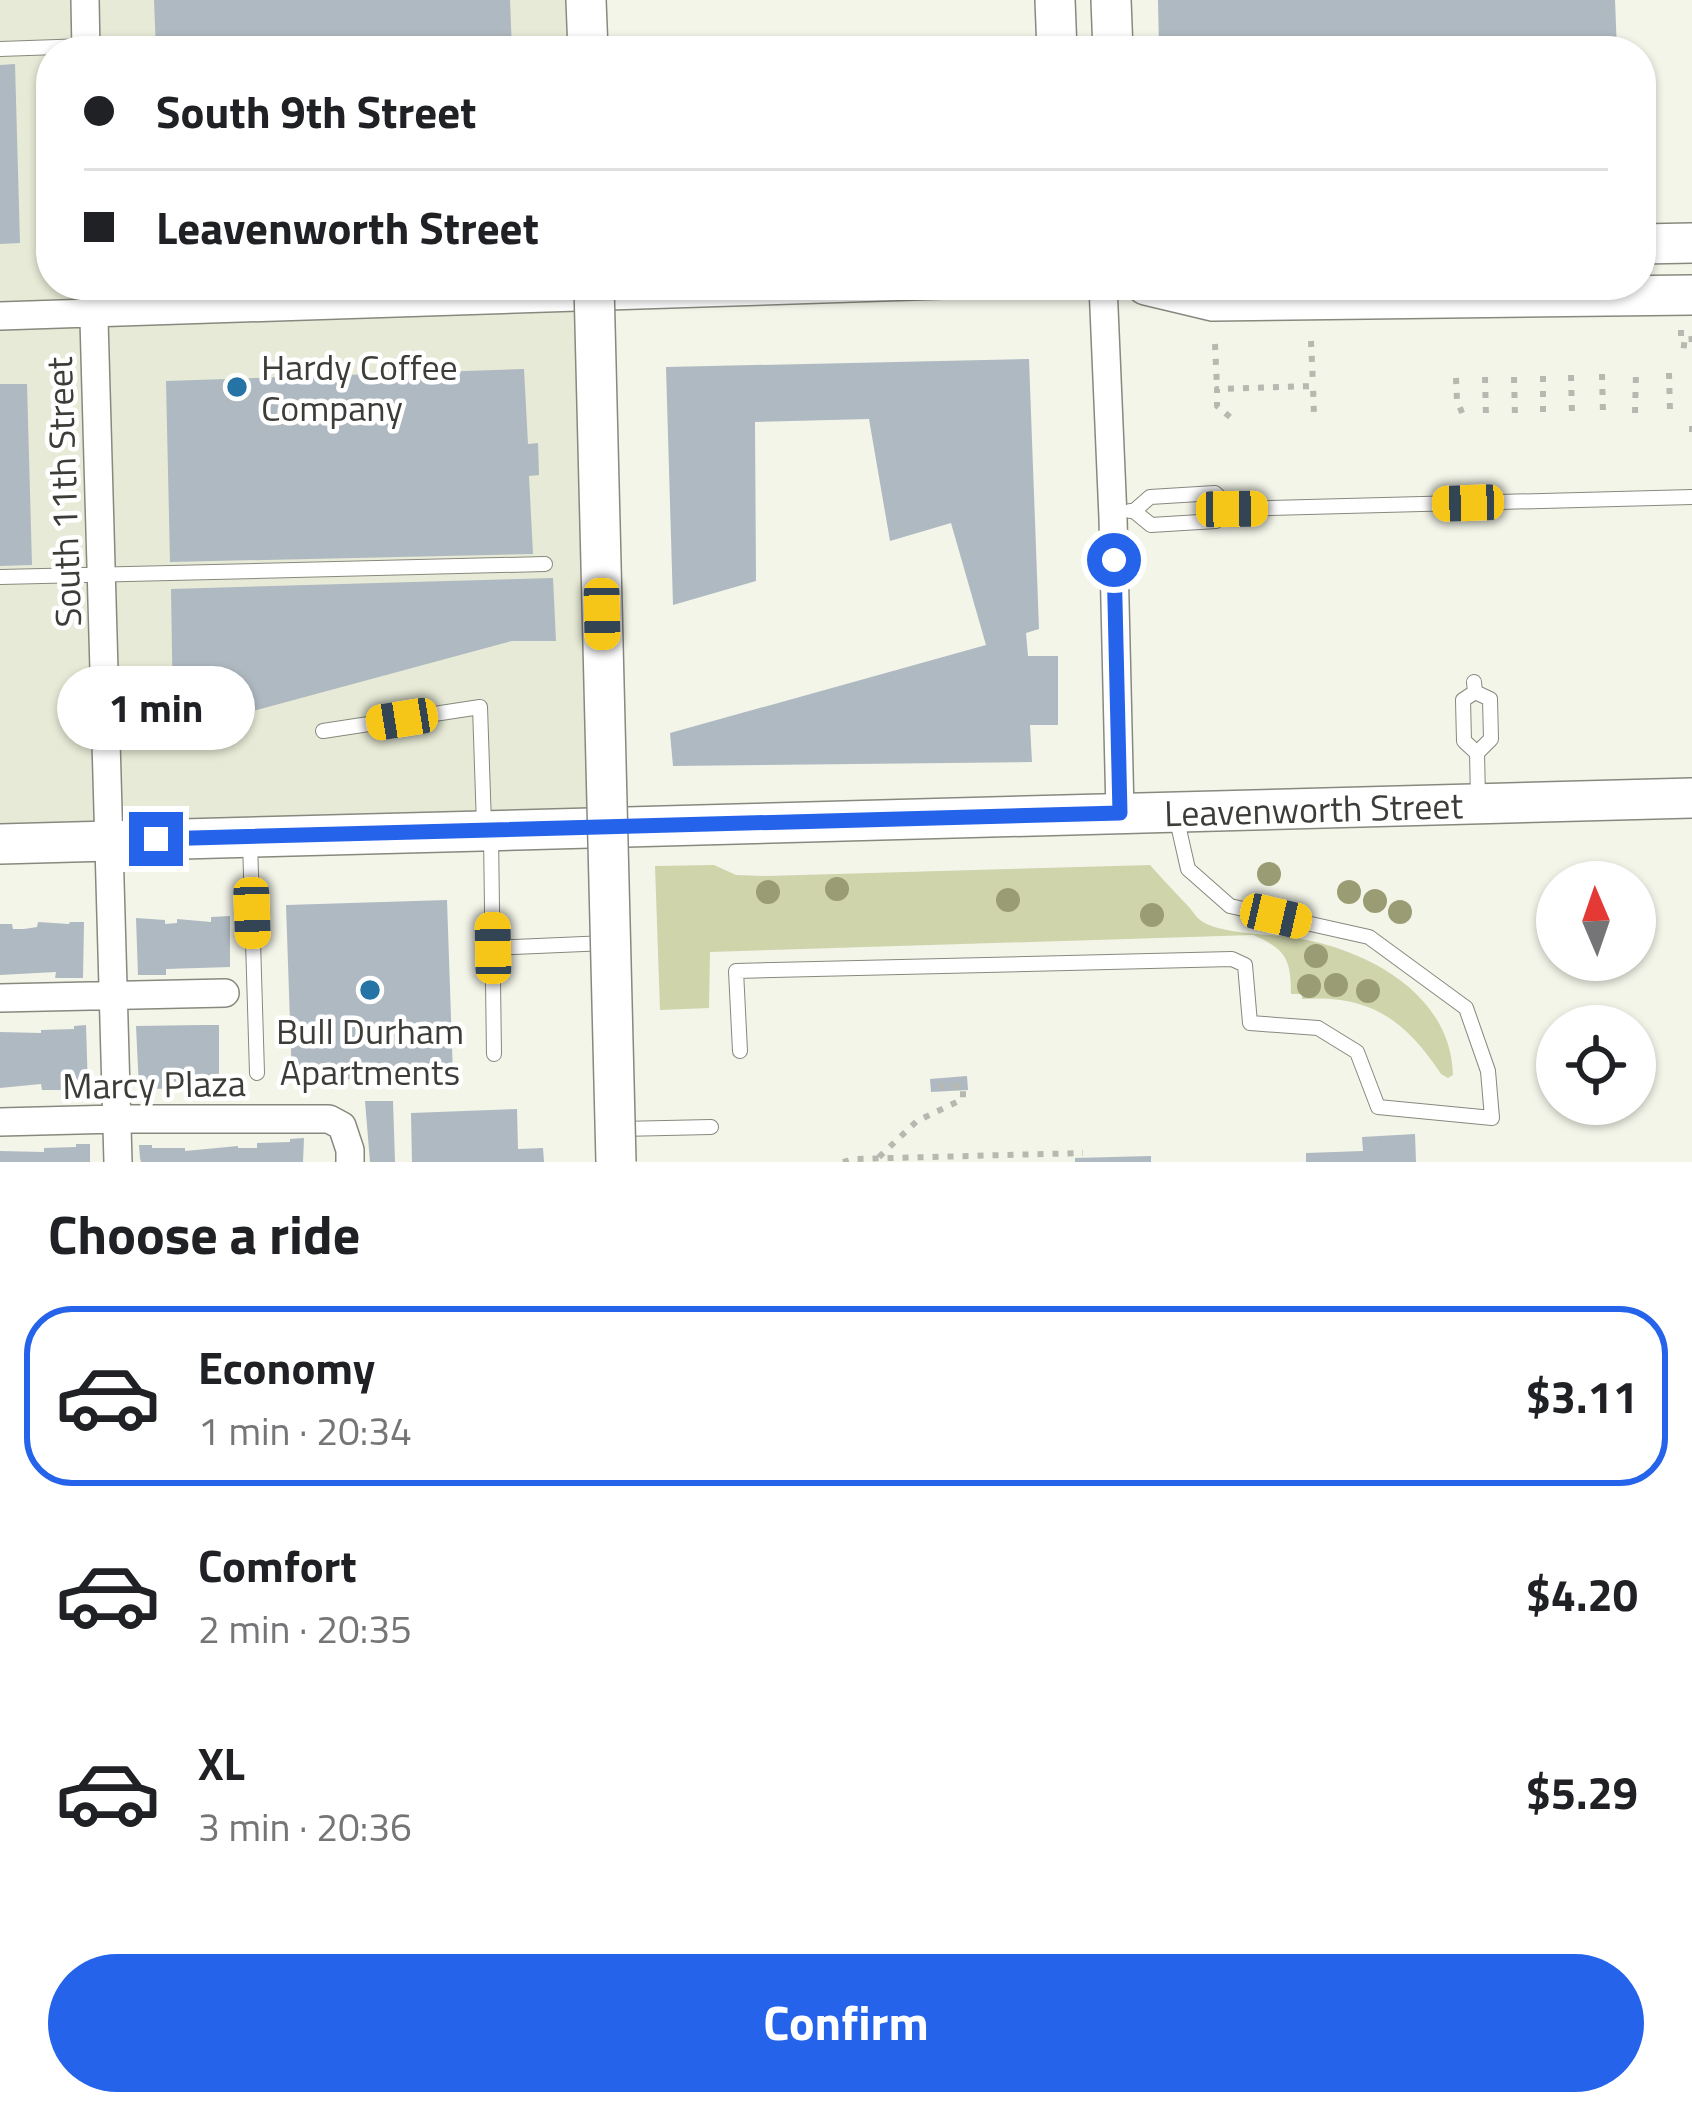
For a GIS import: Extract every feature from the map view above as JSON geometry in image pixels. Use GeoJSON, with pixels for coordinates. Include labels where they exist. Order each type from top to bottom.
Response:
{"type":"FeatureCollection","features":[{"type":"Feature","properties":{"kind":"street"},"geometry":{"type":"LineString","coordinates":[[85,0],[86,36]]}},
{"type":"Feature","properties":{"kind":"street"},"geometry":{"type":"LineString","coordinates":[[586,0],[587,36]]}},
{"type":"Feature","properties":{"kind":"street"},"geometry":{"type":"LineString","coordinates":[[1055,0],[1056,36]]}},
{"type":"Feature","properties":{"kind":"street"},"geometry":{"type":"LineString","coordinates":[[1111,0],[1112,36]]}},
{"type":"Feature","properties":{"kind":"street"},"geometry":{"type":"LineString","coordinates":[[1656,244],[1692,243]]}},
{"type":"Feature","properties":{"kind":"street"},"geometry":{"type":"LineString","coordinates":[[0,316],[88,300]]}},
{"type":"Feature","properties":{"kind":"street","name":"South 11th Street"},"geometry":{"type":"LineString","coordinates":[[93,300],[118,1162]]}},
{"type":"Feature","properties":{"kind":"street"},"geometry":{"type":"LineString","coordinates":[[594,300],[615,1146]]}},
{"type":"Feature","properties":{"kind":"street"},"geometry":{"type":"LineString","coordinates":[[1104,300],[1124,511],[1120,813]]}},
{"type":"Feature","properties":{"kind":"street"},"geometry":{"type":"LineString","coordinates":[[1209,300],[1687,313]]}},
{"type":"Feature","properties":{"kind":"street","name":"Leavenworth Street"},"geometry":{"type":"LineString","coordinates":[[0,844],[1692,797]]}},
{"type":"Feature","properties":{"kind":"street"},"geometry":{"type":"LineString","coordinates":[[0,998],[225,993]]}},
{"type":"Feature","properties":{"kind":"street","name":"Marcy Plaza"},"geometry":{"type":"LineString","coordinates":[[0,1123],[329,1119],[342,1126],[350,1162]]}},
{"type":"Feature","properties":{"kind":"lane"},"geometry":{"type":"LineString","coordinates":[[0,49],[36,49]]}},
{"type":"Feature","properties":{"kind":"lane"},"geometry":{"type":"LineString","coordinates":[[1124,511],[1150,496],[1215,493],[1232,509]]}},
{"type":"Feature","properties":{"kind":"lane"},"geometry":{"type":"LineString","coordinates":[[1124,511],[1151,524],[1216,521],[1232,509],[1692,496]]}},
{"type":"Feature","properties":{"kind":"lane"},"geometry":{"type":"LineString","coordinates":[[0,577],[545,564]]}},
{"type":"Feature","properties":{"kind":"lane"},"geometry":{"type":"LineString","coordinates":[[1477,753],[1491,739],[1490,699],[1475,687],[1463,700],[1464,741],[1477,753],[1478,803]]}},
{"type":"Feature","properties":{"kind":"lane"},"geometry":{"type":"LineString","coordinates":[[323,730],[480,707],[494,1054]]}},
{"type":"Feature","properties":{"kind":"lane"},"geometry":{"type":"LineString","coordinates":[[740,1051],[736,971],[1232,959],[1245,964],[1250,1023],[1318,1028],[1357,1052],[1378,1107],[1492,1118],[1488,1071],[1466,1008],[1369,937],[1230,906],[1188,869],[1175,812]]}},
{"type":"Feature","properties":{"kind":"lane"},"geometry":{"type":"LineString","coordinates":[[250,837],[257,1073]]}},
{"type":"Feature","properties":{"kind":"lane"},"geometry":{"type":"LineString","coordinates":[[493,948],[610,943]]}},
{"type":"Feature","properties":{"kind":"lane"},"geometry":{"type":"LineString","coordinates":[[615,1146],[711,1127]]}},
{"type":"Feature","properties":{"kind":"path"},"geometry":{"type":"LineString","coordinates":[[1687,313],[1682,345],[1687,349],[1692,346],[1691,331]]}},
{"type":"Feature","properties":{"kind":"path"},"geometry":{"type":"LineString","coordinates":[[1311,341],[1314,415]]}},
{"type":"Feature","properties":{"kind":"path"},"geometry":{"type":"LineString","coordinates":[[1215,344],[1217,406],[1230,417]]}},
{"type":"Feature","properties":{"kind":"path"},"geometry":{"type":"LineString","coordinates":[[1635,412],[1636,373]]}},
{"type":"Feature","properties":{"kind":"path"},"geometry":{"type":"LineString","coordinates":[[1670,373],[1670,411]]}},
{"type":"Feature","properties":{"kind":"path"},"geometry":{"type":"LineString","coordinates":[[1602,374],[1603,414]]}},
{"type":"Feature","properties":{"kind":"path"},"geometry":{"type":"LineString","coordinates":[[1571,375],[1572,414]]}},
{"type":"Feature","properties":{"kind":"path"},"geometry":{"type":"LineString","coordinates":[[1543,376],[1543,415]]}},
{"type":"Feature","properties":{"kind":"path"},"geometry":{"type":"LineString","coordinates":[[1485,377],[1486,417]]}},
{"type":"Feature","properties":{"kind":"path"},"geometry":{"type":"LineString","coordinates":[[1514,377],[1515,416]]}},
{"type":"Feature","properties":{"kind":"path"},"geometry":{"type":"LineString","coordinates":[[1456,378],[1464,418]]}},
{"type":"Feature","properties":{"kind":"path"},"geometry":{"type":"LineString","coordinates":[[1217,388],[1313,386]]}},
{"type":"Feature","properties":{"kind":"path"},"geometry":{"type":"LineString","coordinates":[[877,1160],[916,1121],[963,1099],[962,1085],[939,1086]]}},
{"type":"Feature","properties":{"kind":"path"},"geometry":{"type":"LineString","coordinates":[[843,1162],[1083,1154]]}},
{"type":"Feature","properties":{"kind":"shaded area"},"geometry":{"type":"Polygon","coordinates":[[[0,0],[585,0],[586,36],[36,36],[36,300],[591,300],[601,827],[0,844],[0,0]]]}},
{"type":"Feature","properties":{"kind":"green space"},"geometry":{"type":"Polygon","coordinates":[[[714,865],[736,875],[767,876],[1150,865],[1208,925],[1319,943],[1399,979],[1437,1020],[1453,1075],[1441,1074],[1414,1039],[1384,1014],[1347,1001],[1291,994],[1284,957],[1253,935],[710,952],[709,1008],[660,1010],[655,866],[714,865]]]}},
{"type":"Feature","properties":{"kind":"building"},"geometry":{"type":"Polygon","coordinates":[[[154,0],[510,0],[511,36],[155,36],[154,0]]]}},
{"type":"Feature","properties":{"kind":"building"},"geometry":{"type":"Polygon","coordinates":[[[1158,0],[1615,0],[1616,36],[1159,36],[1158,0]]]}},
{"type":"Feature","properties":{"kind":"building"},"geometry":{"type":"Polygon","coordinates":[[[15,64],[20,243],[0,244],[0,65],[15,64]]]}},
{"type":"Feature","properties":{"kind":"building"},"geometry":{"type":"Polygon","coordinates":[[[1029,359],[1039,629],[1026,633],[1028,656],[1058,656],[1058,725],[1030,725],[1032,762],[673,766],[670,733],[986,645],[951,523],[890,541],[869,419],[755,422],[756,581],[673,605],[666,367],[1029,359]]]}},
{"type":"Feature","properties":{"kind":"building"},"geometry":{"type":"Polygon","coordinates":[[[524,369],[528,444],[538,443],[539,475],[529,476],[533,554],[170,562],[166,381],[524,369]]]}},
{"type":"Feature","properties":{"kind":"building"},"geometry":{"type":"Polygon","coordinates":[[[0,384],[27,384],[32,565],[0,566],[0,384]]]}},
{"type":"Feature","properties":{"kind":"building"},"geometry":{"type":"Polygon","coordinates":[[[553,578],[556,641],[512,641],[238,715],[173,714],[171,589],[553,578]]]}},
{"type":"Feature","properties":{"kind":"building","name":"Bull Durham Apartments"},"geometry":{"type":"Polygon","coordinates":[[[447,900],[453,1076],[292,1081],[286,905],[447,900]]]}},
{"type":"Feature","properties":{"kind":"building"},"geometry":{"type":"Polygon","coordinates":[[[230,916],[230,967],[138,975],[136,918],[165,920],[165,924],[177,923],[177,919],[211,922],[211,917],[230,916]]]}},
{"type":"Feature","properties":{"kind":"building"},"geometry":{"type":"Polygon","coordinates":[[[38,922],[84,922],[83,978],[55,978],[56,972],[0,975],[0,924],[24,929],[37,927],[38,922]]]}},
{"type":"Feature","properties":{"kind":"building"},"geometry":{"type":"Polygon","coordinates":[[[86,1025],[88,1090],[42,1090],[41,1084],[0,1088],[0,1032],[41,1033],[86,1025]]]}},
{"type":"Feature","properties":{"kind":"building"},"geometry":{"type":"Polygon","coordinates":[[[219,1025],[219,1088],[139,1089],[136,1026],[219,1025]]]}},
{"type":"Feature","properties":{"kind":"building"},"geometry":{"type":"Polygon","coordinates":[[[967,1076],[968,1090],[931,1092],[930,1079],[967,1076]]]}},
{"type":"Feature","properties":{"kind":"building"},"geometry":{"type":"Polygon","coordinates":[[[365,1101],[393,1101],[395,1162],[370,1162],[365,1101]]]}},
{"type":"Feature","properties":{"kind":"building"},"geometry":{"type":"Polygon","coordinates":[[[517,1109],[518,1149],[543,1148],[544,1162],[412,1162],[411,1113],[517,1109]]]}},
{"type":"Feature","properties":{"kind":"building"},"geometry":{"type":"Polygon","coordinates":[[[1415,1134],[1416,1162],[1306,1162],[1306,1153],[1363,1151],[1362,1137],[1415,1134]]]}},
{"type":"Feature","properties":{"kind":"building"},"geometry":{"type":"Polygon","coordinates":[[[304,1138],[303,1162],[141,1162],[140,1158],[139,1145],[185,1151],[257,1148],[257,1143],[304,1138]]]}},
{"type":"Feature","properties":{"kind":"building"},"geometry":{"type":"Polygon","coordinates":[[[90,1144],[90,1162],[0,1162],[0,1151],[44,1152],[44,1148],[90,1144]]]}},
{"type":"Feature","properties":{"kind":"building"},"geometry":{"type":"Polygon","coordinates":[[[1151,1156],[1151,1162],[1075,1162],[1075,1158],[1151,1156]]]}},
{"type":"Feature","properties":{"kind":"place","name":"Hardy Coffee Company"},"geometry":{"type":"Point","coordinates":[237,387]}},
{"type":"Feature","properties":{"kind":"place","name":"Bull Durham Apartments"},"geometry":{"type":"Point","coordinates":[370,990]}},
{"type":"Feature","properties":{"kind":"route"},"geometry":{"type":"LineString","coordinates":[[156,839],[1120,813],[1114,560]]}}]}
